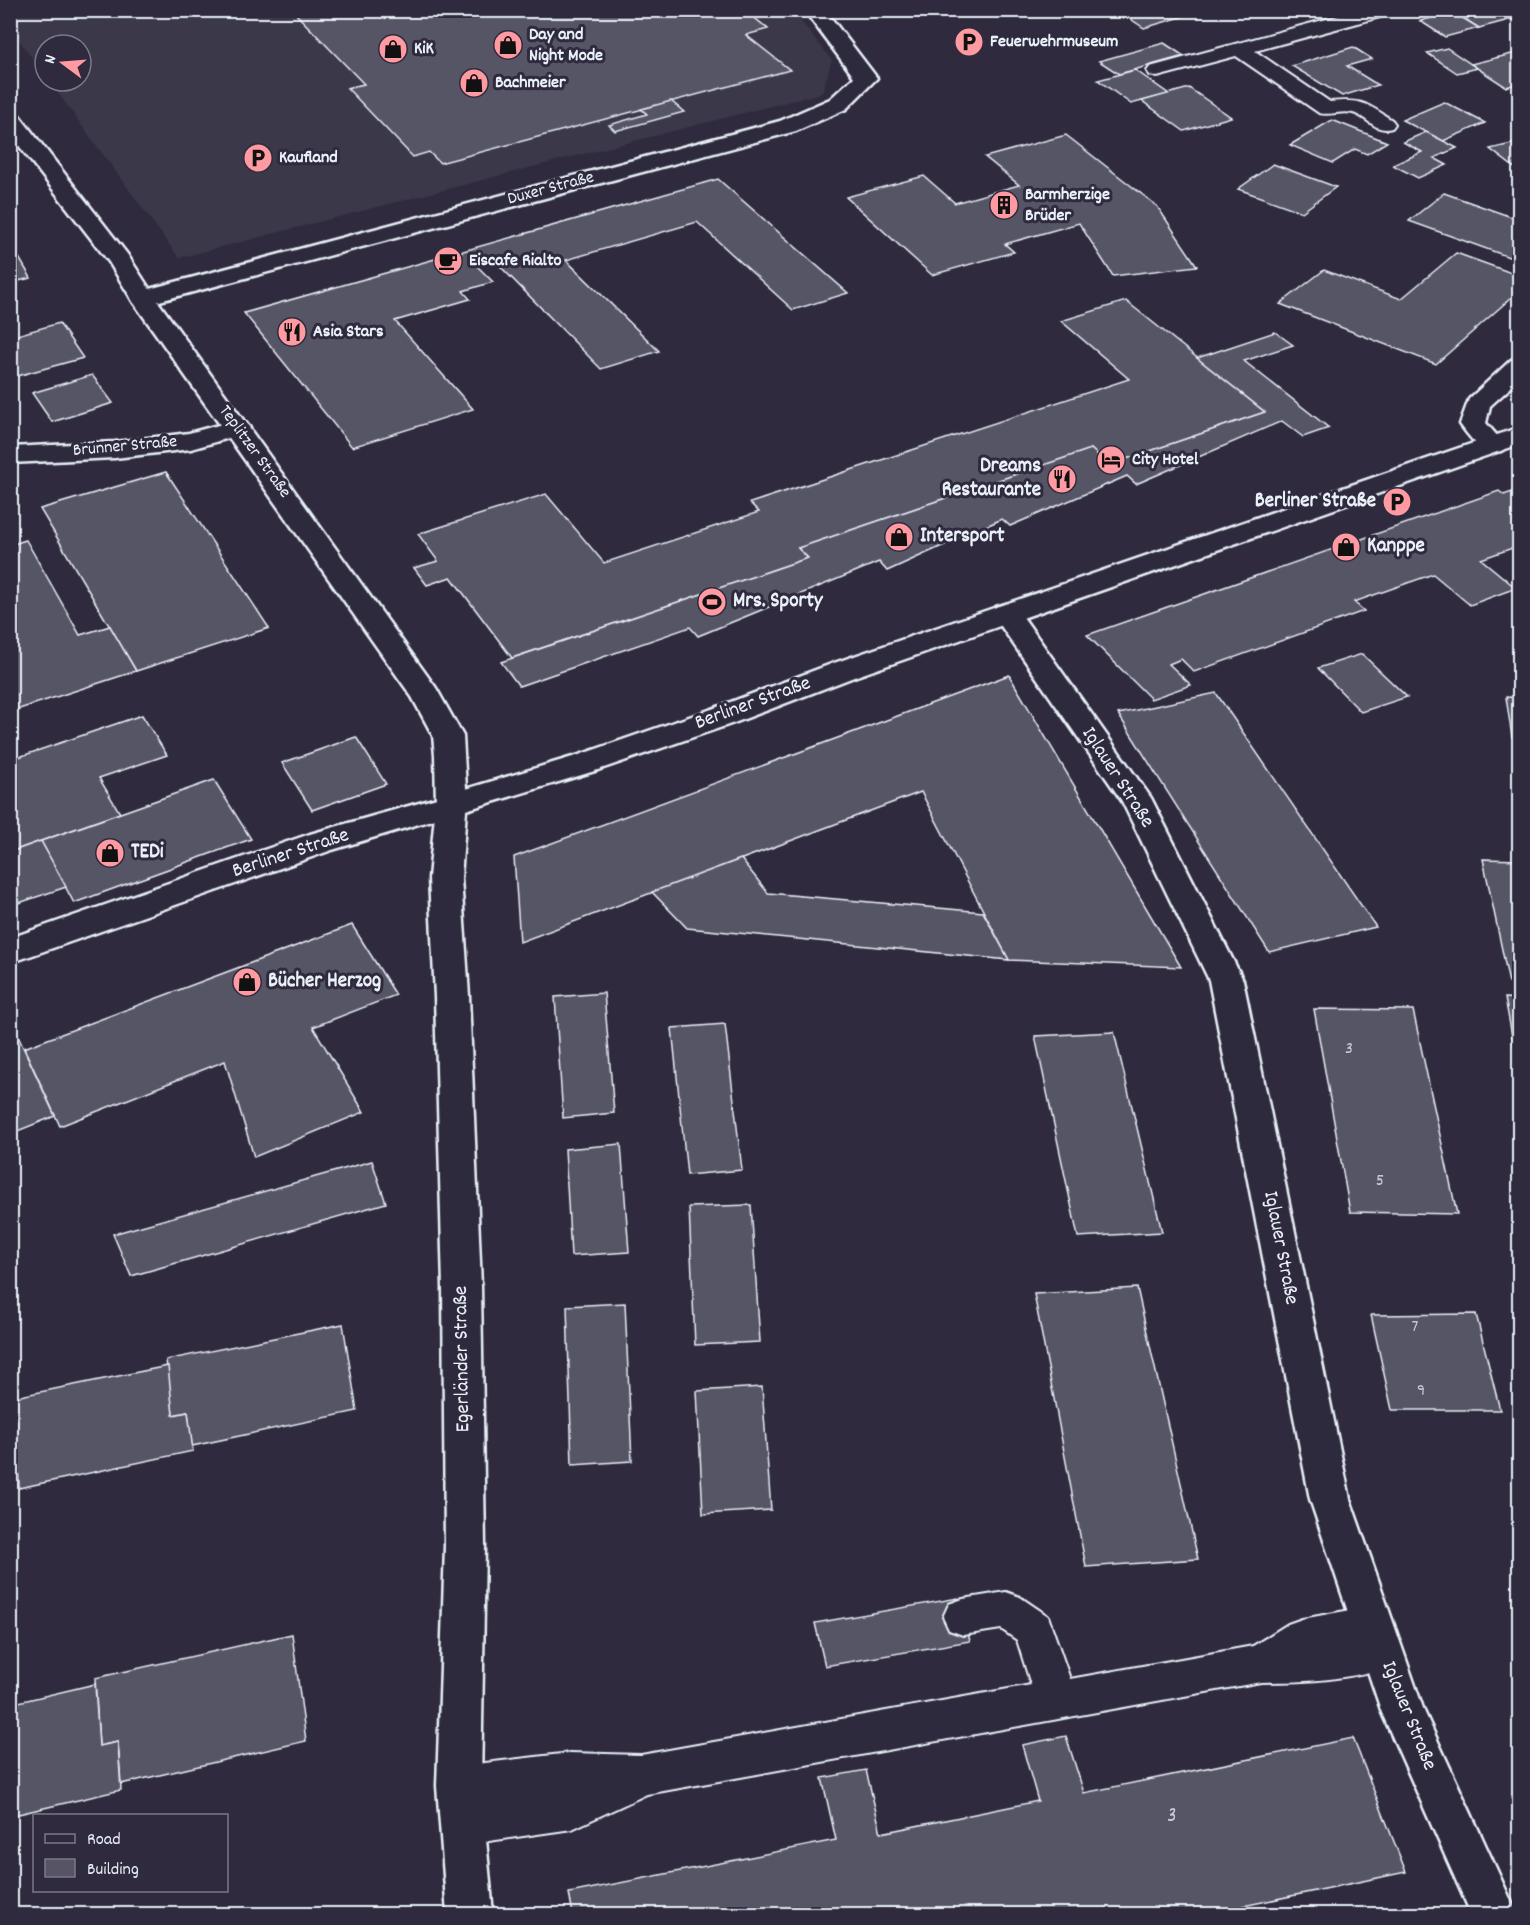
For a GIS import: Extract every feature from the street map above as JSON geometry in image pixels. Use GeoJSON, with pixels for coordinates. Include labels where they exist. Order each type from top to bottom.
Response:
{"type":"FeatureCollection","features":[{"type":"Feature","properties":{"kind":"street","name":"Duxer Straße"},"geometry":{"type":"LineString","coordinates":[[143,298],[788,126],[838,104],[866,78],[814,10]]}},
{"type":"Feature","properties":{"kind":"street","name":"Teplitzer Straße"},"geometry":{"type":"LineString","coordinates":[[10,118],[118,259],[143,298],[426,695],[448,736],[451,804]]}},
{"type":"Feature","properties":{"kind":"street"},"geometry":{"type":"LineString","coordinates":[[1492,445],[1473,424],[1478,404],[1520,365]]}},
{"type":"Feature","properties":{"kind":"street","name":"Brünner Straße"},"geometry":{"type":"LineString","coordinates":[[10,455],[115,450],[190,441],[237,428]]}},
{"type":"Feature","properties":{"kind":"street","name":"Berliner Straße"},"geometry":{"type":"LineString","coordinates":[[10,951],[321,842],[587,763],[1006,613],[1520,435]]}},
{"type":"Feature","properties":{"kind":"street","name":"Iglauer Straße"},"geometry":{"type":"LineString","coordinates":[[1006,613],[1136,798],[1226,980],[1330,1499],[1403,1713],[1494,1914]]}},
{"type":"Feature","properties":{"kind":"street","name":"Egerländer Straße"},"geometry":{"type":"LineString","coordinates":[[451,804],[445,878],[452,996],[462,1286],[465,1546],[460,1805],[470,1914]]}},
{"type":"Feature","properties":{"kind":"lane"},"geometry":{"type":"LineString","coordinates":[[1157,71],[1384,10]]}},
{"type":"Feature","properties":{"kind":"lane"},"geometry":{"type":"LineString","coordinates":[[1239,49],[1326,109],[1356,106],[1385,124]]}},
{"type":"Feature","properties":{"kind":"lane"},"geometry":{"type":"LineString","coordinates":[[963,1617],[1006,1610],[1034,1629],[1056,1700]]}},
{"type":"Feature","properties":{"kind":"lane"},"geometry":{"type":"LineString","coordinates":[[460,1805],[572,1809],[641,1775],[1261,1663],[1312,1663],[1377,1638]]}},
{"type":"Feature","properties":{"kind":"shaded area"},"geometry":{"type":"Polygon","coordinates":[[[10,11],[793,11],[832,60],[822,93],[179,258],[58,93],[93,93],[93,33],[33,33],[33,59],[11,29],[10,11]]]}},
{"type":"Feature","properties":{"kind":"building"},"geometry":{"type":"Polygon","coordinates":[[[292,10],[745,10],[768,29],[746,35],[790,70],[440,163],[429,152],[413,157],[347,88],[364,84],[292,10]]]}},
{"type":"Feature","properties":{"kind":"building"},"geometry":{"type":"Polygon","coordinates":[[[1117,10],[1205,10],[1144,28],[1117,10]]]}},
{"type":"Feature","properties":{"kind":"building"},"geometry":{"type":"Polygon","coordinates":[[[1458,10],[1513,10],[1520,17],[1479,28],[1453,12],[1458,10]]]}},
{"type":"Feature","properties":{"kind":"building"},"geometry":{"type":"Polygon","coordinates":[[[1453,12],[1479,28],[1445,37],[1420,21],[1453,12]]]}},
{"type":"Feature","properties":{"kind":"building"},"geometry":{"type":"Polygon","coordinates":[[[1164,43],[1184,56],[1119,74],[1099,61],[1164,43]]]}},
{"type":"Feature","properties":{"kind":"building"},"geometry":{"type":"Polygon","coordinates":[[[1353,47],[1372,59],[1347,66],[1378,85],[1342,96],[1292,66],[1353,47]]]}},
{"type":"Feature","properties":{"kind":"building"},"geometry":{"type":"Polygon","coordinates":[[[1447,48],[1478,68],[1457,73],[1427,53],[1447,48]]]}},
{"type":"Feature","properties":{"kind":"building"},"geometry":{"type":"Polygon","coordinates":[[[1520,52],[1520,83],[1506,87],[1471,64],[1520,52]]]}},
{"type":"Feature","properties":{"kind":"building"},"geometry":{"type":"Polygon","coordinates":[[[1135,70],[1169,94],[1131,104],[1098,80],[1135,70]]]}},
{"type":"Feature","properties":{"kind":"building"},"geometry":{"type":"Polygon","coordinates":[[[1189,88],[1231,117],[1184,131],[1142,101],[1189,88]]]}},
{"type":"Feature","properties":{"kind":"building"},"geometry":{"type":"Polygon","coordinates":[[[671,101],[684,112],[615,131],[609,125],[647,114],[641,109],[671,101]]]}},
{"type":"Feature","properties":{"kind":"building"},"geometry":{"type":"Polygon","coordinates":[[[1444,102],[1485,123],[1443,141],[1402,120],[1444,102]]]}},
{"type":"Feature","properties":{"kind":"building"},"geometry":{"type":"Polygon","coordinates":[[[1332,120],[1387,142],[1367,154],[1355,149],[1333,163],[1290,145],[1332,120]]]}},
{"type":"Feature","properties":{"kind":"building"},"geometry":{"type":"Polygon","coordinates":[[[1426,132],[1457,148],[1434,158],[1447,165],[1418,178],[1393,165],[1422,152],[1403,142],[1426,132]]]}},
{"type":"Feature","properties":{"kind":"building","name":"Barmherzige Brüder"},"geometry":{"type":"Polygon","coordinates":[[[1066,135],[1157,206],[1197,266],[1113,276],[1079,223],[1005,244],[1014,252],[932,275],[846,197],[924,176],[955,203],[1019,185],[985,157],[1066,135]]]}},
{"type":"Feature","properties":{"kind":"building"},"geometry":{"type":"Polygon","coordinates":[[[1520,142],[1520,172],[1490,149],[1520,142]]]}},
{"type":"Feature","properties":{"kind":"building"},"geometry":{"type":"Polygon","coordinates":[[[1273,164],[1336,187],[1302,212],[1238,189],[1273,164]]]}},
{"type":"Feature","properties":{"kind":"building"},"geometry":{"type":"Polygon","coordinates":[[[718,179],[848,293],[793,310],[697,222],[566,260],[659,351],[601,369],[493,259],[475,264],[493,282],[463,291],[470,299],[395,321],[473,409],[352,447],[244,313],[718,179]]]}},
{"type":"Feature","properties":{"kind":"building"},"geometry":{"type":"Polygon","coordinates":[[[1444,193],[1520,220],[1520,261],[1409,221],[1444,193]]]}},
{"type":"Feature","properties":{"kind":"building"},"geometry":{"type":"Polygon","coordinates":[[[11,244],[31,278],[10,283],[11,244]]]}},
{"type":"Feature","properties":{"kind":"building"},"geometry":{"type":"Polygon","coordinates":[[[1456,253],[1520,276],[1520,290],[1436,364],[1280,304],[1324,270],[1401,299],[1456,253]]]}},
{"type":"Feature","properties":{"kind":"building"},"geometry":{"type":"Polygon","coordinates":[[[1126,301],[1265,412],[1109,465],[1091,449],[798,548],[808,558],[512,658],[451,577],[427,585],[414,568],[438,561],[418,534],[546,494],[604,563],[759,512],[750,503],[1129,379],[1061,321],[1126,301]]]}},
{"type":"Feature","properties":{"kind":"building"},"geometry":{"type":"Polygon","coordinates":[[[59,323],[83,358],[10,378],[10,337],[59,323]]]}},
{"type":"Feature","properties":{"kind":"building"},"geometry":{"type":"Polygon","coordinates":[[[1275,332],[1293,345],[1244,361],[1329,428],[1303,437],[1282,421],[1136,484],[1127,476],[1010,526],[1002,519],[887,571],[879,562],[698,636],[690,627],[519,686],[501,662],[808,558],[798,548],[1091,449],[1109,465],[1265,412],[1197,358],[1275,332]]]}},
{"type":"Feature","properties":{"kind":"building"},"geometry":{"type":"Polygon","coordinates":[[[92,375],[113,403],[52,422],[32,393],[92,375]]]}},
{"type":"Feature","properties":{"kind":"building"},"geometry":{"type":"Polygon","coordinates":[[[166,472],[269,628],[136,671],[40,509],[166,472]]]}},
{"type":"Feature","properties":{"kind":"building"},"geometry":{"type":"Polygon","coordinates":[[[1520,489],[1520,547],[1481,559],[1516,588],[1470,605],[1433,574],[1354,602],[1364,611],[1194,672],[1181,659],[1169,664],[1191,685],[1151,699],[1087,635],[1499,491],[1504,495],[1520,489]]]}},
{"type":"Feature","properties":{"kind":"building"},"geometry":{"type":"Polygon","coordinates":[[[26,540],[80,635],[110,626],[136,671],[10,712],[10,545],[26,540]]]}},
{"type":"Feature","properties":{"kind":"building"},"geometry":{"type":"Polygon","coordinates":[[[1362,654],[1407,697],[1361,712],[1318,668],[1362,654]]]}},
{"type":"Feature","properties":{"kind":"building"},"geometry":{"type":"Polygon","coordinates":[[[1009,675],[1181,967],[1009,960],[921,792],[520,942],[514,857],[1009,675]]]}},
{"type":"Feature","properties":{"kind":"building"},"geometry":{"type":"Polygon","coordinates":[[[1216,693],[1376,927],[1269,952],[1118,714],[1216,693]]]}},
{"type":"Feature","properties":{"kind":"building"},"geometry":{"type":"Polygon","coordinates":[[[1506,697],[1520,698],[1520,737],[1512,737],[1506,697]]]}},
{"type":"Feature","properties":{"kind":"building"},"geometry":{"type":"Polygon","coordinates":[[[142,715],[167,755],[99,778],[120,813],[10,852],[10,760],[142,715]]]}},
{"type":"Feature","properties":{"kind":"building"},"geometry":{"type":"Polygon","coordinates":[[[356,737],[386,784],[312,810],[282,763],[356,737]]]}},
{"type":"Feature","properties":{"kind":"building"},"geometry":{"type":"Polygon","coordinates":[[[214,780],[251,839],[74,903],[41,841],[214,780]]]}},
{"type":"Feature","properties":{"kind":"building"},"geometry":{"type":"Polygon","coordinates":[[[41,841],[66,887],[10,906],[10,852],[41,841]]]}},
{"type":"Feature","properties":{"kind":"building"},"geometry":{"type":"Polygon","coordinates":[[[741,859],[768,893],[983,912],[1009,960],[687,928],[652,892],[741,859]]]}},
{"type":"Feature","properties":{"kind":"building"},"geometry":{"type":"Polygon","coordinates":[[[1483,859],[1520,860],[1520,983],[1509,983],[1483,859]]]}},
{"type":"Feature","properties":{"kind":"building"},"geometry":{"type":"Polygon","coordinates":[[[352,925],[396,995],[313,1027],[364,1112],[254,1157],[225,1061],[60,1126],[24,1048],[352,925]]]}},
{"type":"Feature","properties":{"kind":"building"},"geometry":{"type":"Polygon","coordinates":[[[604,993],[614,1113],[563,1118],[555,997],[604,993]]]}},
{"type":"Feature","properties":{"kind":"building"},"geometry":{"type":"Polygon","coordinates":[[[1505,998],[1520,999],[1520,1079],[1505,998]]]}},
{"type":"Feature","properties":{"kind":"building"},"geometry":{"type":"Polygon","coordinates":[[[1314,1009],[1413,1010],[1457,1214],[1350,1212],[1314,1009]]]}},
{"type":"Feature","properties":{"kind":"building"},"geometry":{"type":"Polygon","coordinates":[[[725,1024],[742,1170],[687,1175],[672,1028],[725,1024]]]}},
{"type":"Feature","properties":{"kind":"building"},"geometry":{"type":"Polygon","coordinates":[[[1114,1032],[1162,1232],[1078,1237],[1035,1036],[1114,1032]]]}},
{"type":"Feature","properties":{"kind":"building"},"geometry":{"type":"Polygon","coordinates":[[[17,1034],[55,1116],[10,1134],[10,1037],[17,1034]]]}},
{"type":"Feature","properties":{"kind":"building"},"geometry":{"type":"Polygon","coordinates":[[[621,1144],[629,1252],[571,1256],[565,1149],[621,1144]]]}},
{"type":"Feature","properties":{"kind":"building"},"geometry":{"type":"Polygon","coordinates":[[[372,1161],[386,1203],[131,1276],[113,1234],[372,1161]]]}},
{"type":"Feature","properties":{"kind":"building"},"geometry":{"type":"Polygon","coordinates":[[[751,1205],[760,1342],[695,1345],[689,1207],[751,1205]]]}},
{"type":"Feature","properties":{"kind":"building"},"geometry":{"type":"Polygon","coordinates":[[[1137,1288],[1198,1559],[1086,1567],[1034,1294],[1137,1288]]]}},
{"type":"Feature","properties":{"kind":"building"},"geometry":{"type":"Polygon","coordinates":[[[625,1303],[632,1461],[572,1465],[567,1306],[625,1303]]]}},
{"type":"Feature","properties":{"kind":"building"},"geometry":{"type":"Polygon","coordinates":[[[1476,1314],[1500,1410],[1392,1410],[1371,1315],[1476,1314]]]}},
{"type":"Feature","properties":{"kind":"building"},"geometry":{"type":"Polygon","coordinates":[[[343,1324],[357,1411],[192,1446],[188,1412],[173,1415],[166,1360],[343,1324]]]}},
{"type":"Feature","properties":{"kind":"building"},"geometry":{"type":"Polygon","coordinates":[[[168,1366],[173,1415],[188,1412],[193,1451],[19,1488],[15,1397],[168,1366]]]}},
{"type":"Feature","properties":{"kind":"building"},"geometry":{"type":"Polygon","coordinates":[[[762,1387],[771,1510],[703,1514],[697,1391],[762,1387]]]}},
{"type":"Feature","properties":{"kind":"building"},"geometry":{"type":"Polygon","coordinates":[[[958,1598],[970,1641],[825,1666],[815,1623],[958,1598]]]}},
{"type":"Feature","properties":{"kind":"building"},"geometry":{"type":"Polygon","coordinates":[[[292,1634],[306,1741],[121,1784],[118,1742],[99,1746],[95,1678],[292,1634]]]}},
{"type":"Feature","properties":{"kind":"building"},"geometry":{"type":"Polygon","coordinates":[[[95,1684],[99,1746],[118,1742],[121,1790],[10,1816],[10,1704],[95,1684]]]}},
{"type":"Feature","properties":{"kind":"building"},"geometry":{"type":"Polygon","coordinates":[[[1066,1736],[1084,1793],[1353,1738],[1406,1872],[1205,1914],[573,1914],[569,1893],[836,1840],[822,1778],[866,1770],[881,1833],[1038,1801],[1022,1745],[1066,1736]]]}},
{"type":"Feature","properties":{"kind":"place","name":"Feuerwehrmuseum"},"geometry":{"type":"Point","coordinates":[969,42]}},
{"type":"Feature","properties":{"kind":"place","name":"Day and Night Mode"},"geometry":{"type":"Point","coordinates":[508,45]}},
{"type":"Feature","properties":{"kind":"place","name":"KiK"},"geometry":{"type":"Point","coordinates":[393,49]}},
{"type":"Feature","properties":{"kind":"place","name":"Bachmeier"},"geometry":{"type":"Point","coordinates":[474,83]}},
{"type":"Feature","properties":{"kind":"place","name":"Kaufland"},"geometry":{"type":"Point","coordinates":[258,158]}},
{"type":"Feature","properties":{"kind":"place","name":"Barmherzige Brüder"},"geometry":{"type":"Point","coordinates":[1004,205]}},
{"type":"Feature","properties":{"kind":"place","name":"Eiscafe Rialto"},"geometry":{"type":"Point","coordinates":[448,261]}},
{"type":"Feature","properties":{"kind":"place","name":"Asia Stars"},"geometry":{"type":"Point","coordinates":[292,332]}},
{"type":"Feature","properties":{"kind":"place","name":"City Hotel"},"geometry":{"type":"Point","coordinates":[1111,460]}},
{"type":"Feature","properties":{"kind":"place","name":"Dreams Restaurante"},"geometry":{"type":"Point","coordinates":[1062,479]}},
{"type":"Feature","properties":{"kind":"place","name":"Berliner Straße"},"geometry":{"type":"Point","coordinates":[1397,502]}},
{"type":"Feature","properties":{"kind":"place","name":"Intersport"},"geometry":{"type":"Point","coordinates":[899,537]}},
{"type":"Feature","properties":{"kind":"place","name":"Kanppe"},"geometry":{"type":"Point","coordinates":[1346,547]}},
{"type":"Feature","properties":{"kind":"place","name":"Mrs. Sporty"},"geometry":{"type":"Point","coordinates":[712,602]}},
{"type":"Feature","properties":{"kind":"place","name":"TEDi"},"geometry":{"type":"Point","coordinates":[110,853]}},
{"type":"Feature","properties":{"kind":"place","name":"Bücher Herzog"},"geometry":{"type":"Point","coordinates":[247,982]}}]}
